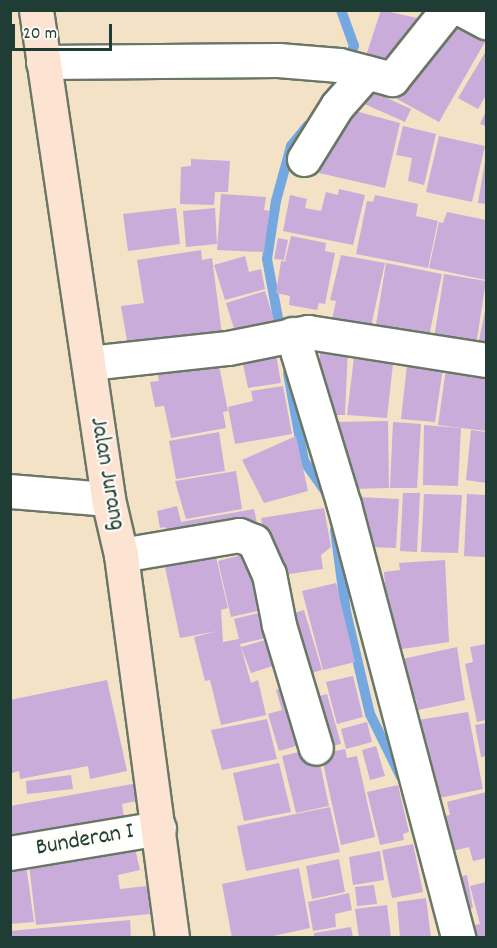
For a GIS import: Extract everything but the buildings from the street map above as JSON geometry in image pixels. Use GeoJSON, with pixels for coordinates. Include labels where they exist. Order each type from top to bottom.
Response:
{"type":"FeatureCollection","features":[{"type":"Feature","properties":{"kind":"main road","name":"Jalan Jurang"},"geometry":{"type":"LineString","coordinates":[[36,10],[108,499],[121,555],[172,938]]}},
{"type":"Feature","properties":{"kind":"street"},"geometry":{"type":"LineString","coordinates":[[43,62],[278,60],[367,72],[392,79],[447,10]]}},
{"type":"Feature","properties":{"kind":"street"},"geometry":{"type":"LineString","coordinates":[[463,10],[486,22]]}},
{"type":"Feature","properties":{"kind":"street"},"geometry":{"type":"LineString","coordinates":[[304,159],[338,105],[367,72]]}},
{"type":"Feature","properties":{"kind":"street"},"geometry":{"type":"LineString","coordinates":[[292,334],[344,505],[458,938]]}},
{"type":"Feature","properties":{"kind":"street"},"geometry":{"type":"LineString","coordinates":[[89,363],[228,348],[292,334],[342,335],[486,360]]}},
{"type":"Feature","properties":{"kind":"street"},"geometry":{"type":"LineString","coordinates":[[10,491],[108,499]]}},
{"type":"Feature","properties":{"kind":"street"},"geometry":{"type":"LineString","coordinates":[[121,555],[239,535],[254,541],[269,574],[279,625],[316,748]]}},
{"type":"Feature","properties":{"kind":"street","name":"Bunderan I"},"geometry":{"type":"LineString","coordinates":[[10,853],[159,828]]}},
{"type":"Feature","properties":{"kind":"waterway"},"geometry":{"type":"LineString","coordinates":[[341,10],[354,46],[350,55]]}},
{"type":"Feature","properties":{"kind":"waterway"},"geometry":{"type":"LineString","coordinates":[[280,329],[267,259],[276,201],[291,146],[307,126]]}},
{"type":"Feature","properties":{"kind":"waterway"},"geometry":{"type":"LineString","coordinates":[[288,373],[304,461],[328,495]]}},
{"type":"Feature","properties":{"kind":"waterway"},"geometry":{"type":"LineString","coordinates":[[335,530],[346,612],[370,714],[401,777]]}}]}
